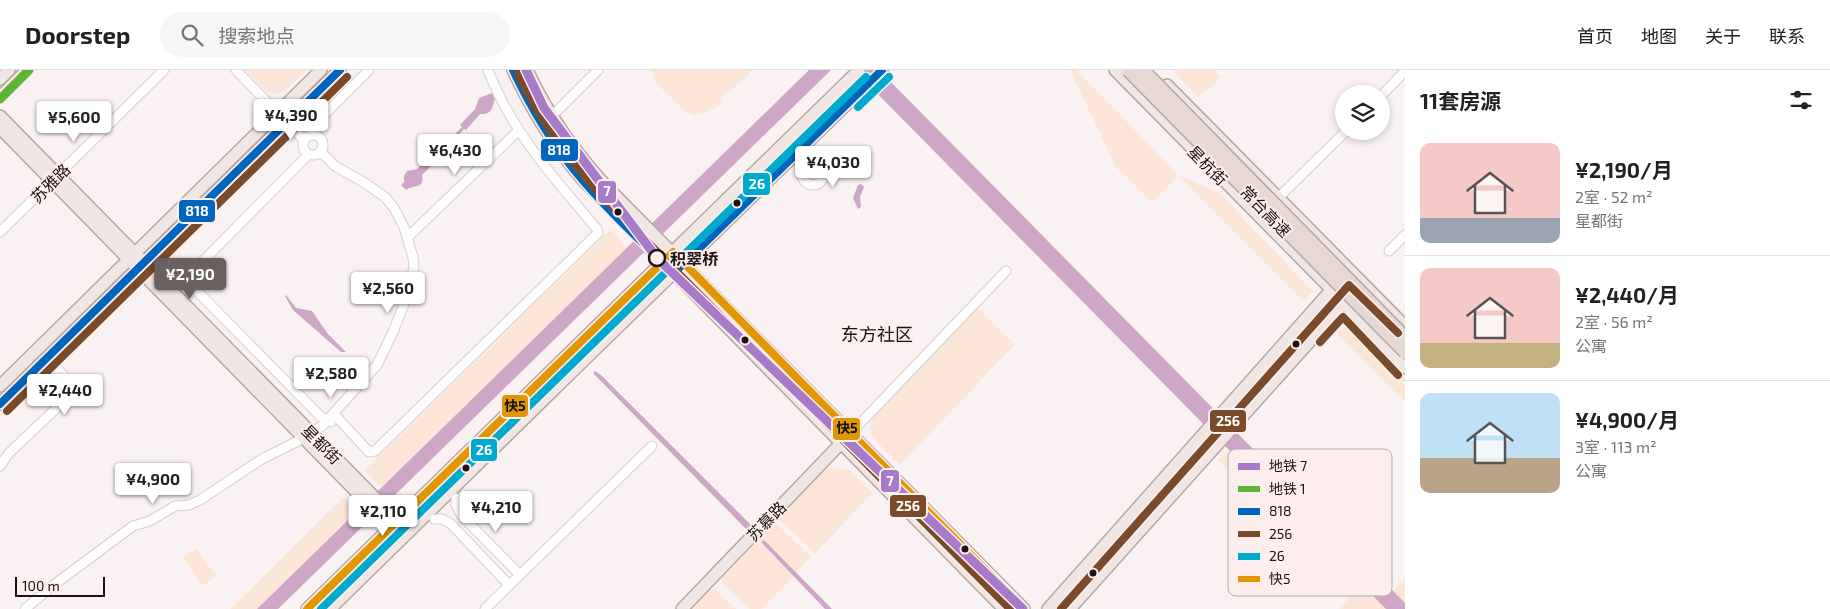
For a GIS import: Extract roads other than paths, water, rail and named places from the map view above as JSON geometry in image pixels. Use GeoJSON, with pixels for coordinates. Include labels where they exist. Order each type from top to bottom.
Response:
{"type":"FeatureCollection","features":[{"type":"Feature","properties":{"kind":"highway","name":"常台高速"},"geometry":{"type":"LineString","coordinates":[[1128,70],[1405,352]]}},
{"type":"Feature","properties":{"kind":"highway","name":"常台高速"},"geometry":{"type":"LineString","coordinates":[[1143,70],[1405,337]]}},
{"type":"Feature","properties":{"kind":"main road"},"geometry":{"type":"LineString","coordinates":[[0,79],[10,70]]}},
{"type":"Feature","properties":{"kind":"main road"},"geometry":{"type":"LineString","coordinates":[[0,97],[28,70]]}},
{"type":"Feature","properties":{"kind":"main road"},"geometry":{"type":"LineString","coordinates":[[0,386],[321,70]]}},
{"type":"Feature","properties":{"kind":"main road"},"geometry":{"type":"LineString","coordinates":[[0,404],[340,70]]}},
{"type":"Feature","properties":{"kind":"main road"},"geometry":{"type":"LineString","coordinates":[[513,70],[536,114],[559,150],[582,179],[1004,609]]}},
{"type":"Feature","properties":{"kind":"main road"},"geometry":{"type":"LineString","coordinates":[[527,70],[552,116],[586,164],[622,203],[1024,609]]}},
{"type":"Feature","properties":{"kind":"main road"},"geometry":{"type":"LineString","coordinates":[[330,609],[882,70]]}},
{"type":"Feature","properties":{"kind":"main road","name":"星杭街"},"geometry":{"type":"LineString","coordinates":[[1115,70],[1331,289],[1405,368]]}},
{"type":"Feature","properties":{"kind":"main road","name":"星杭街"},"geometry":{"type":"LineString","coordinates":[[1152,70],[1405,326]]}},
{"type":"Feature","properties":{"kind":"main road"},"geometry":{"type":"LineString","coordinates":[[307,609],[858,72]]}},
{"type":"Feature","properties":{"kind":"main road","name":"星都街"},"geometry":{"type":"LineString","coordinates":[[0,116],[55,178],[405,536]]}},
{"type":"Feature","properties":{"kind":"main road","name":"星都街"},"geometry":{"type":"LineString","coordinates":[[0,128],[55,178]]}},
{"type":"Feature","properties":{"kind":"main road"},"geometry":{"type":"LineString","coordinates":[[1048,609],[1349,270]]}},
{"type":"Feature","properties":{"kind":"main road"},"geometry":{"type":"LineString","coordinates":[[1070,609],[1362,283]]}},
{"type":"Feature","properties":{"kind":"main road","name":"苏慕路"},"geometry":{"type":"LineString","coordinates":[[682,609],[850,434]]}},
{"type":"Feature","properties":{"kind":"street","name":"苏雅路"},"geometry":{"type":"LineString","coordinates":[[0,232],[164,70]]}},
{"type":"Feature","properties":{"kind":"street"},"geometry":{"type":"LineString","coordinates":[[236,70],[309,137],[319,137],[322,141],[320,152]]}},
{"type":"Feature","properties":{"kind":"street"},"geometry":{"type":"LineString","coordinates":[[320,152],[309,154],[303,148],[319,120],[369,70]]}},
{"type":"Feature","properties":{"kind":"street"},"geometry":{"type":"LineString","coordinates":[[309,154],[202,261],[190,282],[321,417],[334,419],[369,452],[375,451],[598,233],[597,229],[518,131],[502,102],[488,70]]}},
{"type":"Feature","properties":{"kind":"street"},"geometry":{"type":"LineString","coordinates":[[552,116],[598,70]]}},
{"type":"Feature","properties":{"kind":"street"},"geometry":{"type":"LineString","coordinates":[[1390,87],[1405,71]]}},
{"type":"Feature","properties":{"kind":"street"},"geometry":{"type":"LineString","coordinates":[[408,237],[518,131]]}},
{"type":"Feature","properties":{"kind":"street"},"geometry":{"type":"LineString","coordinates":[[1278,198],[1337,140]]}},
{"type":"Feature","properties":{"kind":"street"},"geometry":{"type":"LineString","coordinates":[[25,609],[51,586],[133,526],[150,521],[175,506],[189,505],[200,500],[262,459],[334,419],[377,365],[401,315],[408,294],[414,267],[414,257],[408,237],[390,202],[365,183],[335,166],[320,152]]}},
{"type":"Feature","properties":{"kind":"street"},"geometry":{"type":"LineString","coordinates":[[794,169],[802,175],[804,182],[811,186],[822,182],[825,175],[823,168],[811,159],[802,175]]}},
{"type":"Feature","properties":{"kind":"street"},"geometry":{"type":"LineString","coordinates":[[1389,251],[1405,235]]}},
{"type":"Feature","properties":{"kind":"street"},"geometry":{"type":"LineString","coordinates":[[850,434],[1006,271]]}},
{"type":"Feature","properties":{"kind":"street"},"geometry":{"type":"LineString","coordinates":[[0,466],[9,453],[70,392],[70,388],[65,380],[47,358]]}},
{"type":"Feature","properties":{"kind":"street"},"geometry":{"type":"LineString","coordinates":[[485,609],[652,446]]}},
{"type":"Feature","properties":{"kind":"street"},"geometry":{"type":"LineString","coordinates":[[456,498],[456,505],[462,516],[520,575]]}},
{"type":"Feature","properties":{"kind":"street"},"geometry":{"type":"LineString","coordinates":[[434,519],[442,519],[451,524],[509,586]]}},
{"type":"Feature","properties":{"kind":"metro line","name":"1"},"geometry":{"type":"LineString","coordinates":[[0,99],[29,70]]}},
{"type":"Feature","properties":{"kind":"metro line","name":"7"},"geometry":{"type":"LineString","coordinates":[[526,70],[544,108],[657,258],[1023,609]]}},
{"type":"Feature","properties":{"kind":"place","name":"积翠桥"},"geometry":{"type":"Point","coordinates":[657,258]}},
{"type":"Feature","properties":{"kind":"district","name":"东方社区"},"geometry":{"type":"Point","coordinates":[877,334]}}]}
